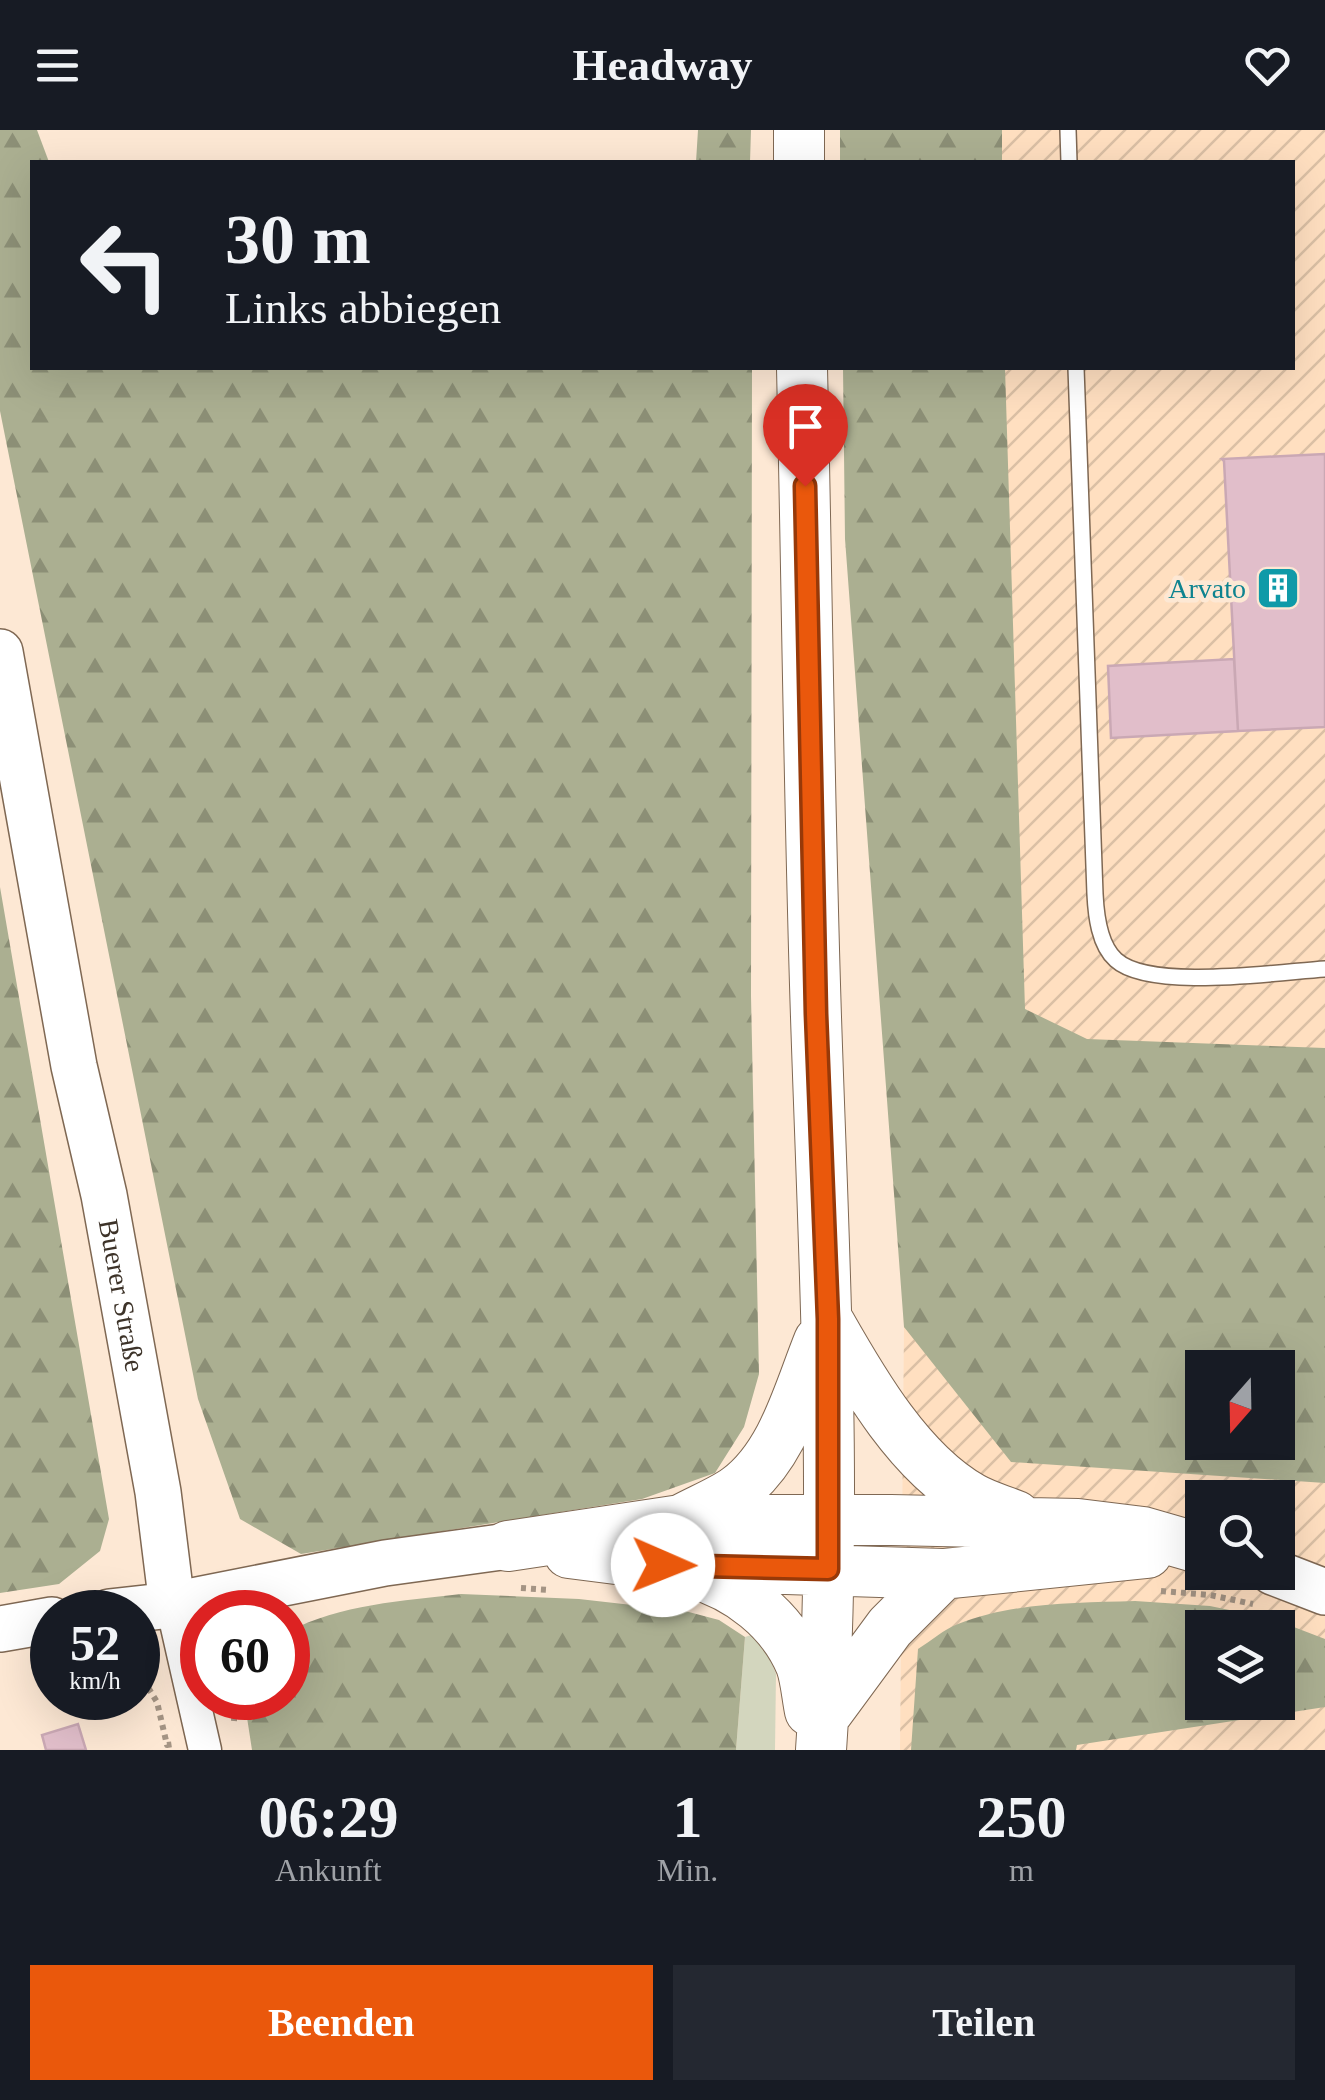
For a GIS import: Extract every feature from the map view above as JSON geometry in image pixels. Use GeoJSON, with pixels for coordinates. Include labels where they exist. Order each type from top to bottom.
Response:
{"type":"FeatureCollection","features":[{"type":"Feature","properties":{"kind":"main road"},"geometry":{"type":"LineString","coordinates":[[798,160],[799,130]]}},
{"type":"Feature","properties":{"kind":"main road"},"geometry":{"type":"LineString","coordinates":[[802,370],[816,1014],[828,1319],[828,1545],[820,1739]]}},
{"type":"Feature","properties":{"kind":"main road"},"geometry":{"type":"LineString","coordinates":[[682,1520],[736,1491],[769,1458],[828,1319]]}},
{"type":"Feature","properties":{"kind":"main road"},"geometry":{"type":"LineString","coordinates":[[828,1319],[870,1393],[949,1483],[974,1500],[1034,1523]]}},
{"type":"Feature","properties":{"kind":"main road"},"geometry":{"type":"LineString","coordinates":[[508,1546],[682,1520],[828,1545],[943,1574],[1185,1551]]}},
{"type":"Feature","properties":{"kind":"main road"},"geometry":{"type":"LineString","coordinates":[[663,1565],[1034,1523],[1143,1532],[1185,1544]]}},
{"type":"Feature","properties":{"kind":"main road"},"geometry":{"type":"LineString","coordinates":[[508,1546],[663,1565],[718,1580],[778,1625],[801,1666],[820,1739]]}},
{"type":"Feature","properties":{"kind":"main road"},"geometry":{"type":"LineString","coordinates":[[820,1739],[890,1627],[943,1574]]}},
{"type":"Feature","properties":{"kind":"street","name":"Buerer Straße"},"geometry":{"type":"LineString","coordinates":[[0,652],[74,1066],[104,1195],[138,1381],[158,1492],[172,1604]]}},
{"type":"Feature","properties":{"kind":"street"},"geometry":{"type":"LineString","coordinates":[[160,1606],[385,1563],[508,1546]]}},
{"type":"Feature","properties":{"kind":"street"},"geometry":{"type":"LineString","coordinates":[[1286,1590],[1325,1592]]}},
{"type":"Feature","properties":{"kind":"street"},"geometry":{"type":"LineString","coordinates":[[172,1604],[220,1742]]}},
{"type":"Feature","properties":{"kind":"street"},"geometry":{"type":"LineString","coordinates":[[0,1628],[30,1623]]}},
{"type":"Feature","properties":{"kind":"lane"},"geometry":{"type":"LineString","coordinates":[[1068,130],[1069,160]]}},
{"type":"Feature","properties":{"kind":"lane"},"geometry":{"type":"LineString","coordinates":[[1076,370],[1095,894],[1104,940],[1114,959],[1151,976],[1325,969]]}},
{"type":"Feature","properties":{"kind":"path"},"geometry":{"type":"LineString","coordinates":[[1157,1590],[1210,1595],[1258,1590]]}},
{"type":"Feature","properties":{"kind":"shaded area"},"geometry":{"type":"Polygon","coordinates":[[[887,130],[1325,130],[1325,1750],[900,1750],[904,1327],[882,370],[1295,370],[1295,160],[887,160],[887,130]]]}},
{"type":"Feature","properties":{"kind":"green space"},"geometry":{"type":"Polygon","coordinates":[[[0,130],[37,130],[48,160],[30,160],[30,370],[752,370],[751,996],[759,1374],[744,1427],[715,1473],[642,1499],[301,1554],[240,1519],[198,1399],[0,411],[0,130]]]}},
{"type":"Feature","properties":{"kind":"green space"},"geometry":{"type":"Polygon","coordinates":[[[698,130],[751,130],[750,160],[696,160],[698,130]]]}},
{"type":"Feature","properties":{"kind":"green space"},"geometry":{"type":"Polygon","coordinates":[[[840,130],[1002,130],[1002,160],[840,160],[840,130]]]}},
{"type":"Feature","properties":{"kind":"green space"},"geometry":{"type":"Polygon","coordinates":[[[843,370],[1005,370],[1025,1009],[1087,1039],[1325,1048],[1325,1483],[1011,1462],[904,1327],[845,539],[843,370]]]}},
{"type":"Feature","properties":{"kind":"green space"},"geometry":{"type":"Polygon","coordinates":[[[0,887],[109,1519],[100,1551],[59,1584],[0,1593],[0,887]]]}},
{"type":"Feature","properties":{"kind":"green space"},"geometry":{"type":"Polygon","coordinates":[[[461,1594],[579,1599],[685,1611],[719,1620],[745,1637],[736,1750],[252,1750],[247,1720],[310,1720],[310,1622],[394,1602],[461,1594]]]}},
{"type":"Feature","properties":{"kind":"green space"},"geometry":{"type":"Polygon","coordinates":[[[1135,1601],[1229,1610],[1185,1610],[1185,1720],[1240,1720],[1077,1745],[1076,1750],[911,1750],[918,1649],[953,1626],[1001,1611],[1135,1601]]]}},
{"type":"Feature","properties":{"kind":"green space"},"geometry":{"type":"Polygon","coordinates":[[[1295,1627],[1325,1639],[1325,1707],[1295,1712],[1295,1627]]]}},
{"type":"Feature","properties":{"kind":"green space"},"geometry":{"type":"Polygon","coordinates":[[[760,1632],[776,1674],[775,1750],[736,1750],[745,1637],[760,1632]]]}},
{"type":"Feature","properties":{"kind":"building","name":"Arvato"},"geometry":{"type":"Polygon","coordinates":[[[1325,454],[1325,727],[1238,731],[1222,459],[1325,454]]]}},
{"type":"Feature","properties":{"kind":"building"},"geometry":{"type":"Polygon","coordinates":[[[1234,659],[1238,731],[1111,738],[1108,666],[1234,659]]]}},
{"type":"Feature","properties":{"kind":"building"},"geometry":{"type":"Polygon","coordinates":[[[78,1724],[86,1750],[46,1750],[42,1735],[78,1724]]]}},
{"type":"Feature","properties":{"kind":"place","name":"Arvato"},"geometry":{"type":"Point","coordinates":[1278,588]}},
{"type":"Feature","properties":{"kind":"route"},"geometry":{"type":"LineString","coordinates":[[663,1565],[828,1569],[828,1319],[816,1014],[805,486]]}}]}
